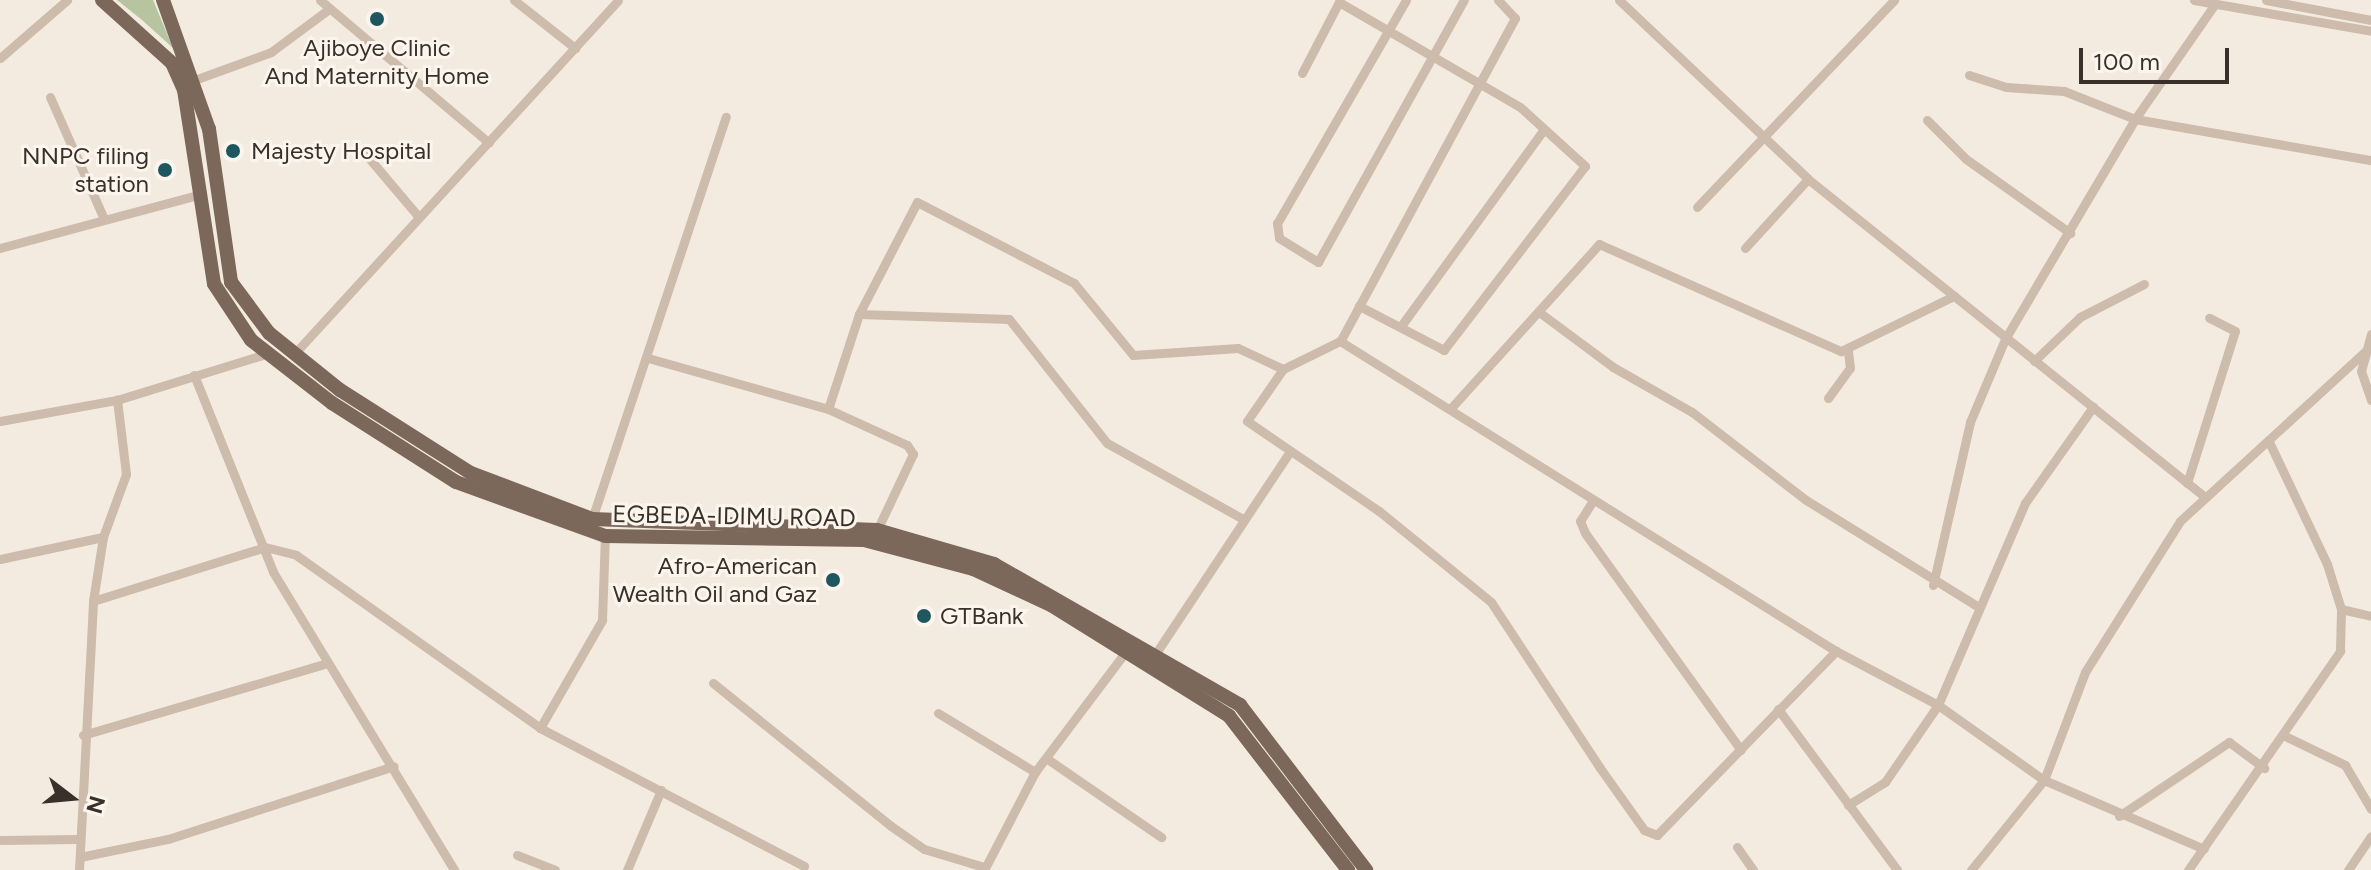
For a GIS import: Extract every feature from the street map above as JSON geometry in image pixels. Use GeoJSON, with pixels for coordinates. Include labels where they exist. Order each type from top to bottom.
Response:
{"type":"FeatureCollection","features":[{"type":"Feature","properties":{"kind":"main road","name":"EGBEDA-IDIMU ROAD"},"geometry":{"type":"LineString","coordinates":[[102,0],[172,63],[193,127],[214,284],[266,354],[471,473],[592,519],[864,540],[917,551],[1051,605],[1229,716],[1348,870]]}},
{"type":"Feature","properties":{"kind":"main road","name":"EGBEDA-IDIMU ROAD"},"geometry":{"type":"LineString","coordinates":[[163,0],[197,79],[231,282],[246,309],[295,353],[336,396],[456,482],[605,536],[877,530],[994,564],[1156,653],[1240,705],[1366,870]]}},
{"type":"Feature","properties":{"kind":"street"},"geometry":{"type":"LineString","coordinates":[[0,58],[67,0]]}},
{"type":"Feature","properties":{"kind":"street"},"geometry":{"type":"LineString","coordinates":[[320,0],[489,143]]}},
{"type":"Feature","properties":{"kind":"street"},"geometry":{"type":"LineString","coordinates":[[514,0],[575,48]]}},
{"type":"Feature","properties":{"kind":"street"},"geometry":{"type":"LineString","coordinates":[[295,353],[618,0]]}},
{"type":"Feature","properties":{"kind":"street"},"geometry":{"type":"LineString","coordinates":[[1406,0],[1277,223],[1279,238],[1318,262],[1464,0]]}},
{"type":"Feature","properties":{"kind":"street"},"geometry":{"type":"LineString","coordinates":[[1498,0],[1516,13],[1340,341],[1283,369],[1247,421],[1491,602],[1644,830],[1657,835],[1670,828],[1778,709],[1836,651]]}},
{"type":"Feature","properties":{"kind":"street"},"geometry":{"type":"LineString","coordinates":[[1619,0],[1761,138],[1808,179],[2205,497]]}},
{"type":"Feature","properties":{"kind":"street"},"geometry":{"type":"LineString","coordinates":[[1697,207],[1894,0]]}},
{"type":"Feature","properties":{"kind":"street"},"geometry":{"type":"LineString","coordinates":[[2194,0],[2371,31]]}},
{"type":"Feature","properties":{"kind":"street"},"geometry":{"type":"LineString","coordinates":[[2266,0],[2371,20]]}},
{"type":"Feature","properties":{"kind":"street"},"geometry":{"type":"LineString","coordinates":[[1302,73],[1339,1],[1477,84],[1581,157],[1579,177],[1456,341],[1444,350],[1359,306]]}},
{"type":"Feature","properties":{"kind":"street"},"geometry":{"type":"LineString","coordinates":[[1933,585],[1970,422],[2005,339],[2135,119],[2215,4]]}},
{"type":"Feature","properties":{"kind":"street"},"geometry":{"type":"LineString","coordinates":[[197,79],[271,52],[329,9]]}},
{"type":"Feature","properties":{"kind":"street"},"geometry":{"type":"LineString","coordinates":[[1969,75],[2006,87],[2064,91],[2135,119],[2371,160]]}},
{"type":"Feature","properties":{"kind":"street"},"geometry":{"type":"LineString","coordinates":[[50,97],[104,219]]}},
{"type":"Feature","properties":{"kind":"street"},"geometry":{"type":"LineString","coordinates":[[592,519],[648,358],[682,236],[726,117]]}},
{"type":"Feature","properties":{"kind":"street"},"geometry":{"type":"LineString","coordinates":[[1927,120],[1966,159],[2070,233]]}},
{"type":"Feature","properties":{"kind":"street"},"geometry":{"type":"LineString","coordinates":[[1401,326],[1544,129]]}},
{"type":"Feature","properties":{"kind":"street"},"geometry":{"type":"LineString","coordinates":[[363,151],[418,216]]}},
{"type":"Feature","properties":{"kind":"street"},"geometry":{"type":"LineString","coordinates":[[1745,248],[1808,179]]}},
{"type":"Feature","properties":{"kind":"street"},"geometry":{"type":"LineString","coordinates":[[0,248],[202,194]]}},
{"type":"Feature","properties":{"kind":"street"},"geometry":{"type":"LineString","coordinates":[[828,409],[859,314],[917,202],[1074,283],[1133,355],[1238,348],[1283,369]]}},
{"type":"Feature","properties":{"kind":"street"},"geometry":{"type":"LineString","coordinates":[[1451,408],[1599,244],[1848,351]]}},
{"type":"Feature","properties":{"kind":"street"},"geometry":{"type":"LineString","coordinates":[[2034,361],[2080,317],[2144,284]]}},
{"type":"Feature","properties":{"kind":"street"},"geometry":{"type":"LineString","coordinates":[[1848,351],[1954,296]]}},
{"type":"Feature","properties":{"kind":"street"},"geometry":{"type":"LineString","coordinates":[[1539,312],[1933,585],[1977,606]]}},
{"type":"Feature","properties":{"kind":"street"},"geometry":{"type":"LineString","coordinates":[[859,314],[1009,319],[1107,443],[1241,518]]}},
{"type":"Feature","properties":{"kind":"street"},"geometry":{"type":"LineString","coordinates":[[2187,483],[2235,331],[2209,318]]}},
{"type":"Feature","properties":{"kind":"street"},"geometry":{"type":"LineString","coordinates":[[2371,334],[2361,371],[2371,400]]}},
{"type":"Feature","properties":{"kind":"street"},"geometry":{"type":"LineString","coordinates":[[1340,341],[1451,408],[1592,502],[1836,651],[1938,705],[2044,780],[2119,816],[2204,849]]}},
{"type":"Feature","properties":{"kind":"street"},"geometry":{"type":"LineString","coordinates":[[1971,870],[2044,780],[2085,672],[2148,564],[2205,497],[2269,442],[2368,347]]}},
{"type":"Feature","properties":{"kind":"street"},"geometry":{"type":"LineString","coordinates":[[1828,398],[1850,368],[1848,351]]}},
{"type":"Feature","properties":{"kind":"street"},"geometry":{"type":"LineString","coordinates":[[0,421],[117,400],[266,354]]}},
{"type":"Feature","properties":{"kind":"street"},"geometry":{"type":"LineString","coordinates":[[648,358],[828,409],[911,449],[877,530]]}},
{"type":"Feature","properties":{"kind":"street"},"geometry":{"type":"LineString","coordinates":[[194,375],[265,547],[324,664],[394,766],[454,870]]}},
{"type":"Feature","properties":{"kind":"street"},"geometry":{"type":"LineString","coordinates":[[79,870],[83,735],[93,601],[103,537],[126,474],[117,400]]}},
{"type":"Feature","properties":{"kind":"street"},"geometry":{"type":"LineString","coordinates":[[1848,805],[1885,782],[1938,705],[1977,606],[2025,503],[2093,407]]}},
{"type":"Feature","properties":{"kind":"street"},"geometry":{"type":"LineString","coordinates":[[2188,870],[2264,768],[2340,651],[2341,609],[2269,442]]}},
{"type":"Feature","properties":{"kind":"street"},"geometry":{"type":"LineString","coordinates":[[1156,653],[1241,518],[1290,451]]}},
{"type":"Feature","properties":{"kind":"street"},"geometry":{"type":"LineString","coordinates":[[1592,502],[1580,521],[1585,533],[1741,750]]}},
{"type":"Feature","properties":{"kind":"street"},"geometry":{"type":"LineString","coordinates":[[540,728],[602,620],[605,536]]}},
{"type":"Feature","properties":{"kind":"street"},"geometry":{"type":"LineString","coordinates":[[0,559],[103,537]]}},
{"type":"Feature","properties":{"kind":"street"},"geometry":{"type":"LineString","coordinates":[[93,601],[265,547],[329,576],[540,728],[804,866]]}},
{"type":"Feature","properties":{"kind":"street"},"geometry":{"type":"LineString","coordinates":[[2341,609],[2371,616]]}},
{"type":"Feature","properties":{"kind":"street"},"geometry":{"type":"LineString","coordinates":[[713,683],[924,849],[984,868],[1035,772],[1127,650]]}},
{"type":"Feature","properties":{"kind":"street"},"geometry":{"type":"LineString","coordinates":[[83,735],[324,664]]}},
{"type":"Feature","properties":{"kind":"street"},"geometry":{"type":"LineString","coordinates":[[1778,709],[1897,870]]}},
{"type":"Feature","properties":{"kind":"street"},"geometry":{"type":"LineString","coordinates":[[938,713],[1035,772]]}},
{"type":"Feature","properties":{"kind":"street"},"geometry":{"type":"LineString","coordinates":[[2285,736],[2345,765],[2371,809]]}},
{"type":"Feature","properties":{"kind":"street"},"geometry":{"type":"LineString","coordinates":[[2119,816],[2229,742],[2264,768]]}},
{"type":"Feature","properties":{"kind":"street"},"geometry":{"type":"LineString","coordinates":[[1046,758],[1161,837]]}},
{"type":"Feature","properties":{"kind":"street"},"geometry":{"type":"LineString","coordinates":[[80,857],[168,839],[394,766]]}},
{"type":"Feature","properties":{"kind":"street"},"geometry":{"type":"LineString","coordinates":[[627,870],[661,790]]}},
{"type":"Feature","properties":{"kind":"street"},"geometry":{"type":"LineString","coordinates":[[2348,870],[2371,836]]}},
{"type":"Feature","properties":{"kind":"street"},"geometry":{"type":"LineString","coordinates":[[0,840],[79,839]]}},
{"type":"Feature","properties":{"kind":"street"},"geometry":{"type":"LineString","coordinates":[[1737,847],[1753,870]]}},
{"type":"Feature","properties":{"kind":"street"},"geometry":{"type":"LineString","coordinates":[[517,855],[555,870]]}},
{"type":"Feature","properties":{"kind":"green space"},"geometry":{"type":"Polygon","coordinates":[[[117,0],[153,0],[173,48],[142,20],[117,0]]]}},
{"type":"Feature","properties":{"kind":"place","name":"Ajiboye Clinic And Maternity Home"},"geometry":{"type":"Point","coordinates":[377,19]}},
{"type":"Feature","properties":{"kind":"place","name":"Majesty Hospital"},"geometry":{"type":"Point","coordinates":[233,151]}},
{"type":"Feature","properties":{"kind":"place","name":"NNPC filing station"},"geometry":{"type":"Point","coordinates":[165,170]}},
{"type":"Feature","properties":{"kind":"place","name":"Afro-American Wealth Oil and Gaz"},"geometry":{"type":"Point","coordinates":[833,580]}},
{"type":"Feature","properties":{"kind":"place","name":"GTBank"},"geometry":{"type":"Point","coordinates":[924,616]}}]}
